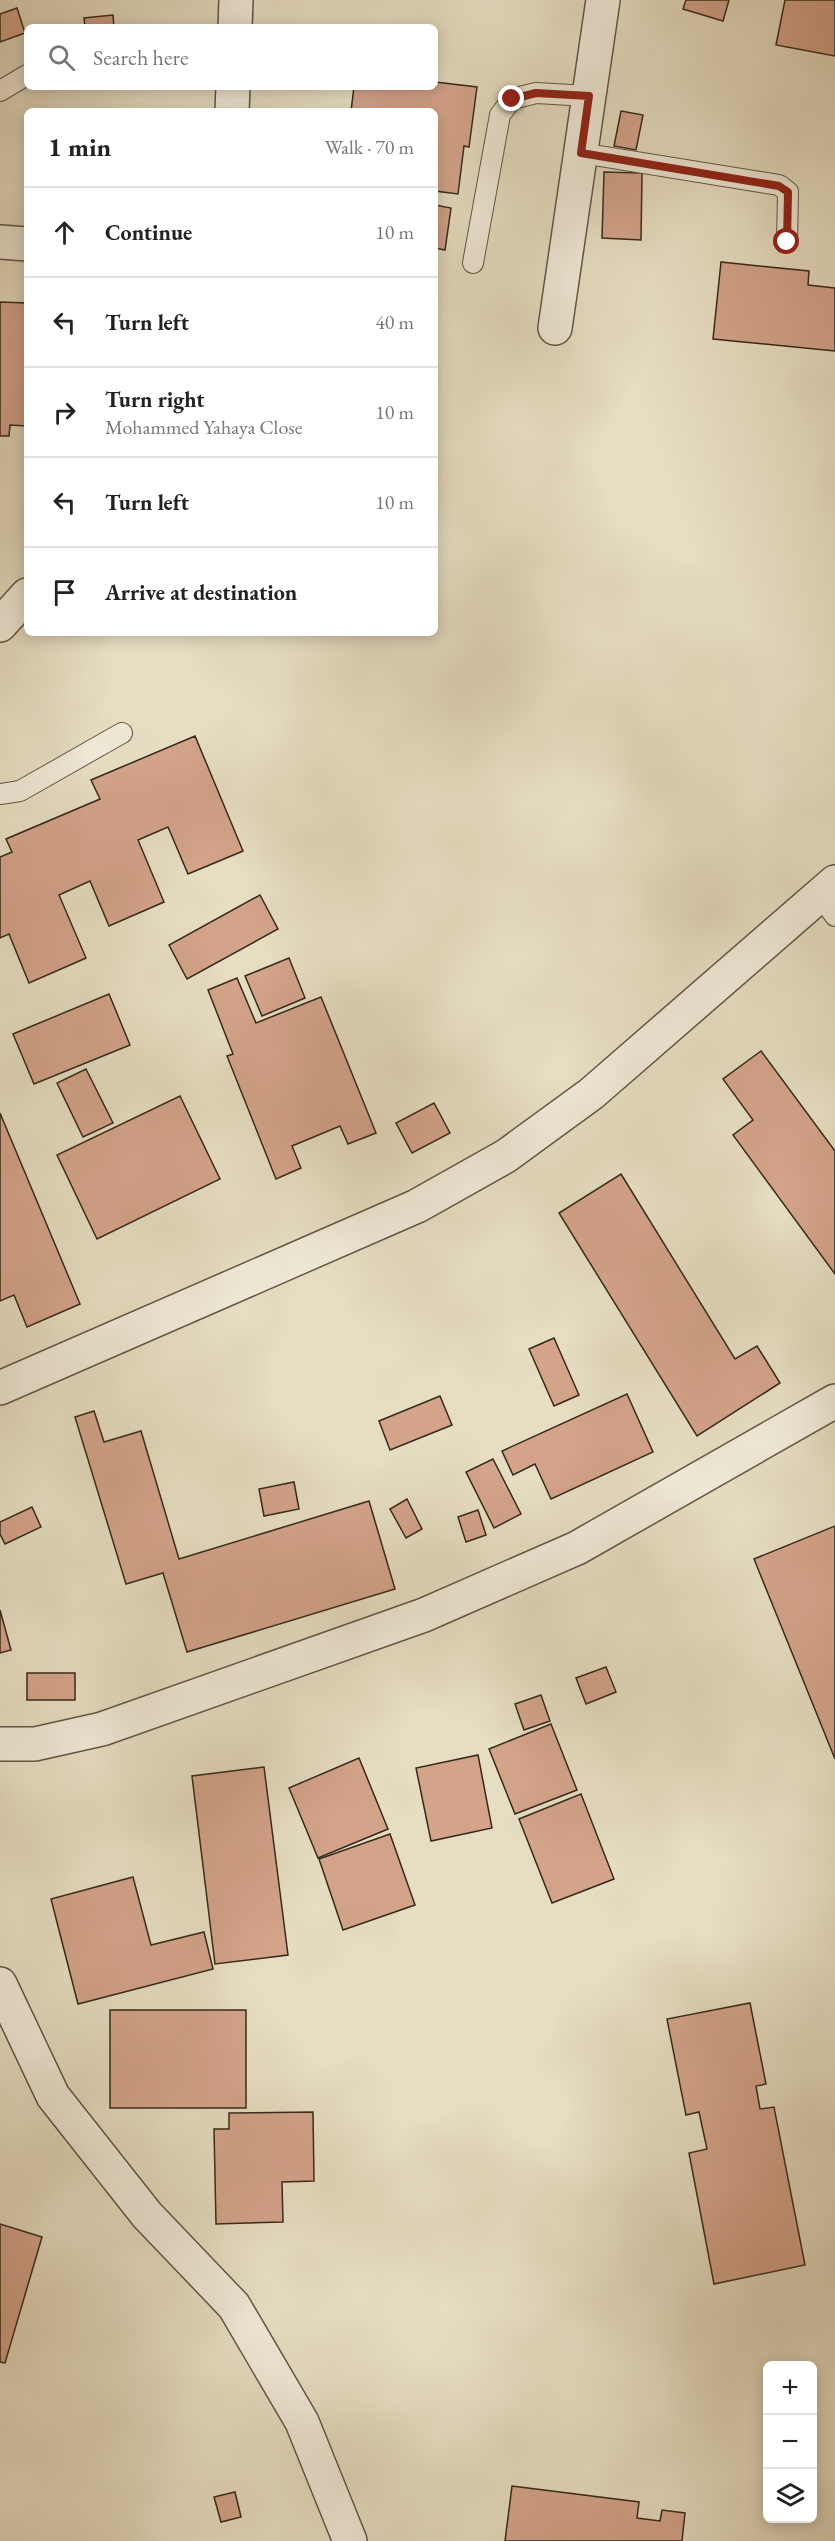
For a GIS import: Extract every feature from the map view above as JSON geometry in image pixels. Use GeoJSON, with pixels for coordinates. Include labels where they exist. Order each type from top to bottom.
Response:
{"type":"FeatureCollection","features":[{"type":"Feature","properties":{"kind":"street"},"geometry":{"type":"LineString","coordinates":[[235,24],[236,0]]}},
{"type":"Feature","properties":{"kind":"street"},"geometry":{"type":"LineString","coordinates":[[555,328],[603,0]]}},
{"type":"Feature","properties":{"kind":"street"},"geometry":{"type":"LineString","coordinates":[[232,108],[233,90]]}},
{"type":"Feature","properties":{"kind":"street"},"geometry":{"type":"LineString","coordinates":[[0,242],[24,244]]}},
{"type":"Feature","properties":{"kind":"street"},"geometry":{"type":"LineString","coordinates":[[0,625],[24,598]]}},
{"type":"Feature","properties":{"kind":"street"},"geometry":{"type":"LineString","coordinates":[[0,1388],[417,1206],[506,1156],[591,1094],[830,898]]}},
{"type":"Feature","properties":{"kind":"street"},"geometry":{"type":"LineString","coordinates":[[0,1744],[34,1744],[102,1729],[424,1615],[577,1548],[835,1401]]}},
{"type":"Feature","properties":{"kind":"street"},"geometry":{"type":"LineString","coordinates":[[0,1984],[15,2042],[53,2096],[147,2215],[234,2306],[302,2422],[350,2541]]}},
{"type":"Feature","properties":{"kind":"lane"},"geometry":{"type":"LineString","coordinates":[[0,91],[24,77]]}},
{"type":"Feature","properties":{"kind":"lane"},"geometry":{"type":"LineString","coordinates":[[473,263],[500,115],[512,99],[536,93],[589,96]]}},
{"type":"Feature","properties":{"kind":"lane"},"geometry":{"type":"LineString","coordinates":[[581,153],[779,186],[788,192],[787,242]]}},
{"type":"Feature","properties":{"kind":"lane"},"geometry":{"type":"LineString","coordinates":[[0,794],[20,791],[122,733]]}},
{"type":"Feature","properties":{"kind":"building"},"geometry":{"type":"Polygon","coordinates":[[[686,0],[729,0],[723,21],[683,9],[686,0]]]}},
{"type":"Feature","properties":{"kind":"building"},"geometry":{"type":"Polygon","coordinates":[[[785,0],[835,0],[835,56],[776,45],[785,0]]]}},
{"type":"Feature","properties":{"kind":"building"},"geometry":{"type":"Polygon","coordinates":[[[17,8],[24,33],[0,42],[0,14],[17,8]]]}},
{"type":"Feature","properties":{"kind":"building"},"geometry":{"type":"Polygon","coordinates":[[[113,15],[114,24],[85,24],[84,18],[113,15]]]}},
{"type":"Feature","properties":{"kind":"building"},"geometry":{"type":"Polygon","coordinates":[[[438,82],[477,87],[469,147],[464,146],[458,194],[438,191],[438,108],[351,108],[354,90],[438,90],[438,82]]]}},
{"type":"Feature","properties":{"kind":"building"},"geometry":{"type":"Polygon","coordinates":[[[621,111],[643,115],[636,150],[614,146],[621,111]]]}},
{"type":"Feature","properties":{"kind":"building"},"geometry":{"type":"Polygon","coordinates":[[[604,172],[642,173],[641,240],[602,238],[604,172]]]}},
{"type":"Feature","properties":{"kind":"building"},"geometry":{"type":"Polygon","coordinates":[[[438,206],[451,208],[445,250],[438,249],[438,206]]]}},
{"type":"Feature","properties":{"kind":"building"},"geometry":{"type":"Polygon","coordinates":[[[721,262],[809,271],[808,285],[835,288],[835,351],[713,339],[721,262]]]}},
{"type":"Feature","properties":{"kind":"building"},"geometry":{"type":"Polygon","coordinates":[[[0,302],[24,303],[24,426],[10,425],[9,436],[0,436],[0,302]]]}},
{"type":"Feature","properties":{"kind":"building"},"geometry":{"type":"Polygon","coordinates":[[[195,736],[243,851],[188,874],[168,827],[138,840],[164,902],[109,926],[90,881],[59,895],[86,958],[29,983],[9,934],[0,938],[0,857],[12,852],[6,839],[100,799],[91,780],[195,736]]]}},
{"type":"Feature","properties":{"kind":"building"},"geometry":{"type":"Polygon","coordinates":[[[260,895],[278,929],[187,979],[169,945],[260,895]]]}},
{"type":"Feature","properties":{"kind":"building"},"geometry":{"type":"Polygon","coordinates":[[[289,958],[305,998],[262,1016],[245,976],[289,958]]]}},
{"type":"Feature","properties":{"kind":"building"},"geometry":{"type":"Polygon","coordinates":[[[237,978],[256,1023],[321,997],[376,1133],[348,1144],[340,1126],[292,1146],[301,1168],[276,1179],[227,1056],[233,1054],[208,990],[237,978]]]}},
{"type":"Feature","properties":{"kind":"building"},"geometry":{"type":"Polygon","coordinates":[[[109,994],[130,1045],[34,1084],[13,1034],[109,994]]]}},
{"type":"Feature","properties":{"kind":"building"},"geometry":{"type":"Polygon","coordinates":[[[761,1051],[835,1151],[835,1274],[733,1135],[753,1120],[723,1079],[761,1051]]]}},
{"type":"Feature","properties":{"kind":"building"},"geometry":{"type":"Polygon","coordinates":[[[86,1069],[113,1123],[83,1137],[57,1083],[86,1069]]]}},
{"type":"Feature","properties":{"kind":"building"},"geometry":{"type":"Polygon","coordinates":[[[180,1096],[220,1179],[97,1239],[57,1155],[180,1096]]]}},
{"type":"Feature","properties":{"kind":"building"},"geometry":{"type":"Polygon","coordinates":[[[434,1103],[450,1133],[412,1153],[396,1123],[434,1103]]]}},
{"type":"Feature","properties":{"kind":"building"},"geometry":{"type":"Polygon","coordinates":[[[0,1113],[80,1304],[27,1327],[14,1295],[0,1301],[0,1113]]]}},
{"type":"Feature","properties":{"kind":"building"},"geometry":{"type":"Polygon","coordinates":[[[621,1174],[735,1359],[757,1346],[780,1383],[697,1436],[559,1213],[621,1174]]]}},
{"type":"Feature","properties":{"kind":"building"},"geometry":{"type":"Polygon","coordinates":[[[554,1338],[579,1395],[554,1406],[529,1349],[554,1338]]]}},
{"type":"Feature","properties":{"kind":"building"},"geometry":{"type":"Polygon","coordinates":[[[627,1394],[653,1452],[551,1499],[535,1464],[513,1475],[502,1451],[627,1394]]]}},
{"type":"Feature","properties":{"kind":"building"},"geometry":{"type":"Polygon","coordinates":[[[440,1396],[452,1425],[390,1450],[379,1421],[440,1396]]]}},
{"type":"Feature","properties":{"kind":"building"},"geometry":{"type":"Polygon","coordinates":[[[94,1411],[104,1442],[141,1431],[179,1559],[369,1501],[395,1589],[187,1652],[163,1573],[126,1584],[75,1417],[94,1411]]]}},
{"type":"Feature","properties":{"kind":"building"},"geometry":{"type":"Polygon","coordinates":[[[493,1459],[521,1514],[494,1528],[466,1472],[493,1459]]]}},
{"type":"Feature","properties":{"kind":"building"},"geometry":{"type":"Polygon","coordinates":[[[294,1482],[299,1509],[264,1516],[259,1489],[294,1482]]]}},
{"type":"Feature","properties":{"kind":"building"},"geometry":{"type":"Polygon","coordinates":[[[407,1499],[422,1529],[406,1538],[390,1509],[407,1499]]]}},
{"type":"Feature","properties":{"kind":"building"},"geometry":{"type":"Polygon","coordinates":[[[32,1507],[41,1527],[5,1544],[0,1534],[0,1522],[32,1507]]]}},
{"type":"Feature","properties":{"kind":"building"},"geometry":{"type":"Polygon","coordinates":[[[478,1510],[486,1535],[466,1542],[458,1517],[478,1510]]]}},
{"type":"Feature","properties":{"kind":"building"},"geometry":{"type":"Polygon","coordinates":[[[835,1526],[835,1759],[754,1559],[835,1526]]]}},
{"type":"Feature","properties":{"kind":"building"},"geometry":{"type":"Polygon","coordinates":[[[0,1610],[11,1650],[0,1653],[0,1610]]]}},
{"type":"Feature","properties":{"kind":"building"},"geometry":{"type":"Polygon","coordinates":[[[606,1667],[616,1692],[586,1704],[576,1678],[606,1667]]]}},
{"type":"Feature","properties":{"kind":"building"},"geometry":{"type":"Polygon","coordinates":[[[27,1673],[75,1673],[75,1700],[27,1700],[27,1673]]]}},
{"type":"Feature","properties":{"kind":"building"},"geometry":{"type":"Polygon","coordinates":[[[541,1695],[550,1721],[524,1730],[515,1704],[541,1695]]]}},
{"type":"Feature","properties":{"kind":"building"},"geometry":{"type":"Polygon","coordinates":[[[551,1724],[577,1790],[515,1814],[489,1749],[551,1724]]]}},
{"type":"Feature","properties":{"kind":"building"},"geometry":{"type":"Polygon","coordinates":[[[478,1755],[492,1828],[431,1841],[416,1768],[478,1755]]]}},
{"type":"Feature","properties":{"kind":"building"},"geometry":{"type":"Polygon","coordinates":[[[359,1758],[388,1829],[318,1858],[289,1788],[359,1758]]]}},
{"type":"Feature","properties":{"kind":"building"},"geometry":{"type":"Polygon","coordinates":[[[264,1767],[288,1955],[215,1964],[192,1776],[264,1767]]]}},
{"type":"Feature","properties":{"kind":"building"},"geometry":{"type":"Polygon","coordinates":[[[581,1794],[614,1879],[552,1903],[519,1819],[581,1794]]]}},
{"type":"Feature","properties":{"kind":"building"},"geometry":{"type":"Polygon","coordinates":[[[390,1834],[415,1905],[343,1930],[319,1859],[390,1834]]]}},
{"type":"Feature","properties":{"kind":"building"},"geometry":{"type":"Polygon","coordinates":[[[133,1877],[151,1945],[204,1932],[213,1969],[78,2004],[51,1899],[133,1877]]]}},
{"type":"Feature","properties":{"kind":"building"},"geometry":{"type":"Polygon","coordinates":[[[750,2003],[766,2084],[756,2086],[760,2109],[774,2107],[805,2265],[714,2284],[689,2153],[707,2149],[699,2112],[686,2115],[667,2019],[750,2003]]]}},
{"type":"Feature","properties":{"kind":"building"},"geometry":{"type":"Polygon","coordinates":[[[110,2010],[246,2010],[246,2108],[110,2108],[110,2010]]]}},
{"type":"Feature","properties":{"kind":"building"},"geometry":{"type":"Polygon","coordinates":[[[313,2112],[314,2181],[282,2182],[283,2222],[216,2224],[214,2129],[229,2129],[229,2113],[313,2112]]]}},
{"type":"Feature","properties":{"kind":"building"},"geometry":{"type":"Polygon","coordinates":[[[0,2224],[42,2237],[5,2363],[0,2362],[0,2224]]]}},
{"type":"Feature","properties":{"kind":"building"},"geometry":{"type":"Polygon","coordinates":[[[512,2486],[639,2502],[637,2518],[660,2521],[662,2510],[685,2513],[682,2541],[505,2541],[512,2486]]]}},
{"type":"Feature","properties":{"kind":"building"},"geometry":{"type":"Polygon","coordinates":[[[235,2492],[241,2517],[221,2522],[214,2497],[235,2492]]]}},
{"type":"Feature","properties":{"kind":"route"},"geometry":{"type":"LineString","coordinates":[[512,99],[536,93],[589,96],[581,153],[779,186],[788,192],[787,242]]}}]}
